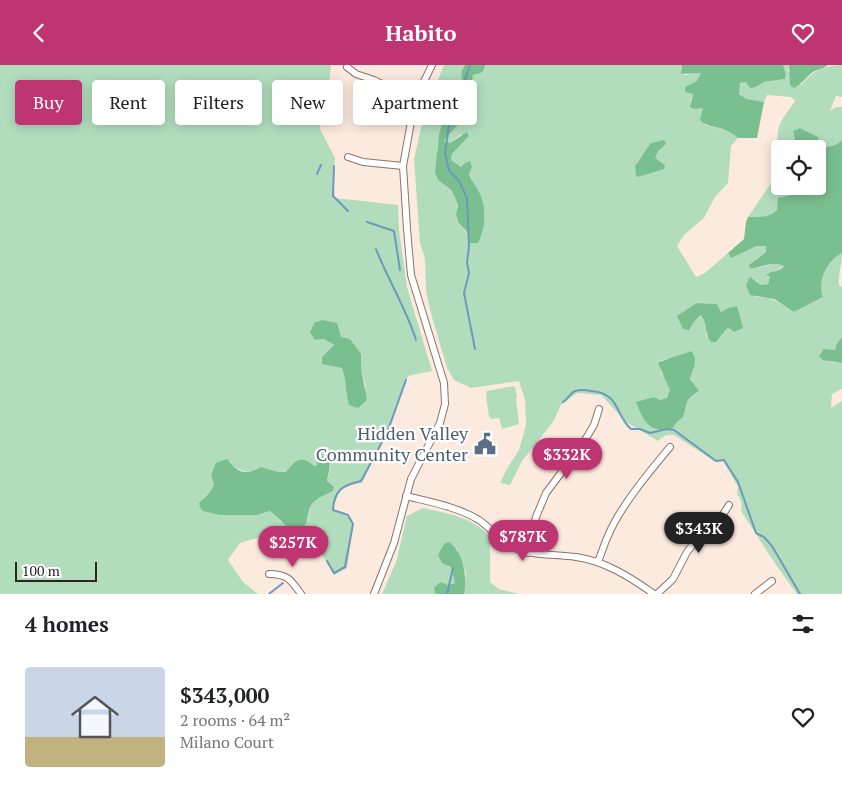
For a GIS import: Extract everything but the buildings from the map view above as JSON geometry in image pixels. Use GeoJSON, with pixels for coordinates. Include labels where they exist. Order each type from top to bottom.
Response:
{"type":"FeatureCollection","features":[{"type":"Feature","properties":{"kind":"street"},"geometry":{"type":"LineString","coordinates":[[425,80],[432,65]]}},
{"type":"Feature","properties":{"kind":"street"},"geometry":{"type":"LineString","coordinates":[[347,67],[356,74],[374,80]]}},
{"type":"Feature","properties":{"kind":"street"},"geometry":{"type":"LineString","coordinates":[[374,594],[394,543],[411,479],[440,423],[445,404],[440,369],[411,275],[406,229],[403,166],[410,125]]}},
{"type":"Feature","properties":{"kind":"street"},"geometry":{"type":"LineString","coordinates":[[348,157],[363,162],[403,166]]}},
{"type":"Feature","properties":{"kind":"street"},"geometry":{"type":"LineString","coordinates":[[528,553],[536,517],[546,493],[582,445],[594,425],[599,409]]}},
{"type":"Feature","properties":{"kind":"street"},"geometry":{"type":"LineString","coordinates":[[598,561],[608,534],[622,511],[670,447]]}},
{"type":"Feature","properties":{"kind":"street"},"geometry":{"type":"LineString","coordinates":[[406,496],[456,509],[479,520],[513,547],[528,553],[598,561],[635,580],[656,594],[673,579],[687,552],[704,531],[722,517],[728,505]]}},
{"type":"Feature","properties":{"kind":"street"},"geometry":{"type":"LineString","coordinates":[[270,574],[282,574],[288,577],[301,594]]}},
{"type":"Feature","properties":{"kind":"street"},"geometry":{"type":"LineString","coordinates":[[755,594],[772,581]]}},
{"type":"Feature","properties":{"kind":"green space"},"geometry":{"type":"Polygon","coordinates":[[[0,65],[331,65],[329,80],[272,80],[272,125],[320,125],[320,129],[335,158],[333,179],[335,198],[398,205],[399,230],[407,287],[432,371],[408,376],[388,429],[362,483],[349,485],[340,490],[332,510],[349,517],[353,527],[347,568],[334,575],[321,553],[322,539],[297,537],[277,532],[240,543],[228,560],[243,582],[258,594],[0,594],[0,65]],[[338,331],[310,333],[315,340],[324,339],[334,345],[322,357],[331,366],[342,367],[345,376],[347,399],[366,388],[361,368],[361,354],[341,338],[338,331]],[[305,460],[291,466],[287,472],[278,472],[261,467],[247,472],[233,466],[211,475],[214,484],[211,491],[204,497],[220,515],[257,515],[270,511],[281,522],[308,521],[314,502],[333,491],[334,487],[327,482],[331,465],[316,466],[305,460]]]}},
{"type":"Feature","properties":{"kind":"green space"},"geometry":{"type":"Polygon","coordinates":[[[444,65],[465,65],[462,68],[464,80],[438,80],[444,65]]]}},
{"type":"Feature","properties":{"kind":"green space"},"geometry":{"type":"Polygon","coordinates":[[[465,65],[485,65],[482,72],[473,75],[472,80],[462,80],[462,69],[465,65]]]}},
{"type":"Feature","properties":{"kind":"green space"},"geometry":{"type":"Polygon","coordinates":[[[485,65],[682,65],[681,74],[701,72],[690,102],[703,108],[705,125],[730,131],[738,138],[731,146],[728,183],[715,197],[704,218],[684,235],[677,246],[696,277],[705,273],[728,253],[731,258],[757,246],[766,246],[766,252],[756,259],[758,268],[776,262],[784,265],[767,276],[770,277],[768,284],[761,285],[756,280],[756,297],[771,299],[794,312],[823,297],[821,291],[822,278],[832,261],[842,253],[839,285],[842,287],[842,337],[836,345],[831,362],[842,363],[842,389],[832,394],[831,408],[842,401],[842,594],[797,594],[741,511],[742,506],[737,494],[738,487],[723,461],[716,462],[674,435],[665,436],[658,441],[626,422],[601,395],[577,393],[561,405],[553,422],[522,461],[510,485],[500,483],[519,450],[526,425],[525,400],[519,381],[471,388],[454,380],[447,368],[426,290],[425,259],[420,243],[414,159],[422,125],[442,125],[437,149],[441,182],[455,196],[457,220],[467,237],[485,216],[484,208],[465,163],[461,167],[451,160],[452,154],[469,136],[460,135],[450,143],[444,142],[451,125],[477,125],[477,80],[472,80],[473,75],[484,70],[485,65]],[[697,303],[692,308],[683,312],[689,330],[702,315],[706,322],[706,336],[716,342],[728,327],[728,308],[721,312],[717,304],[697,303]],[[691,351],[662,360],[661,372],[665,376],[671,390],[667,398],[660,400],[654,397],[673,428],[683,417],[685,405],[694,385],[690,379],[693,369],[691,351]]]}},
{"type":"Feature","properties":{"kind":"green space"},"geometry":{"type":"Polygon","coordinates":[[[682,65],[783,65],[786,74],[785,79],[764,82],[750,88],[746,82],[740,83],[739,94],[746,99],[764,102],[757,138],[738,138],[727,131],[708,125],[700,120],[703,108],[694,109],[690,107],[693,94],[685,92],[685,87],[697,81],[701,73],[681,74],[682,65]]]}},
{"type":"Feature","properties":{"kind":"green space"},"geometry":{"type":"Polygon","coordinates":[[[783,65],[789,65],[788,71],[801,85],[819,70],[829,66],[842,65],[842,97],[836,96],[830,111],[836,107],[842,107],[842,140],[840,142],[826,147],[826,140],[819,140],[818,137],[799,128],[793,140],[778,140],[781,122],[795,101],[791,97],[767,95],[764,102],[745,99],[739,93],[740,83],[746,82],[756,87],[764,82],[785,79],[786,74],[783,65]]]}},
{"type":"Feature","properties":{"kind":"green space"},"geometry":{"type":"Polygon","coordinates":[[[789,65],[828,65],[813,72],[794,88],[790,85],[789,65]]]}},
{"type":"Feature","properties":{"kind":"green space"},"geometry":{"type":"Polygon","coordinates":[[[442,125],[458,125],[444,142],[450,143],[467,132],[469,136],[452,154],[451,160],[461,167],[470,161],[472,167],[469,174],[482,198],[484,211],[483,231],[478,243],[470,243],[466,231],[458,222],[456,214],[458,206],[455,197],[451,190],[438,180],[435,172],[442,125]]]}},
{"type":"Feature","properties":{"kind":"green space"},"geometry":{"type":"Polygon","coordinates":[[[800,128],[818,137],[819,140],[794,140],[793,131],[800,128]]]}},
{"type":"Feature","properties":{"kind":"green space"},"geometry":{"type":"Polygon","coordinates":[[[664,140],[666,144],[658,151],[655,158],[665,165],[664,169],[638,177],[635,166],[651,143],[664,140]]]}},
{"type":"Feature","properties":{"kind":"green space"},"geometry":{"type":"Polygon","coordinates":[[[842,140],[842,253],[828,266],[822,278],[821,291],[823,297],[794,312],[774,299],[750,295],[746,285],[750,277],[761,285],[768,284],[770,277],[766,275],[784,266],[771,264],[750,268],[749,265],[766,252],[766,246],[757,246],[731,258],[728,253],[744,239],[748,217],[764,217],[774,213],[777,210],[778,198],[792,195],[826,195],[826,147],[837,144],[842,140]]]}},
{"type":"Feature","properties":{"kind":"green space"},"geometry":{"type":"Polygon","coordinates":[[[771,183],[771,195],[792,195],[785,199],[773,215],[748,217],[771,183]]]}},
{"type":"Feature","properties":{"kind":"green space"},"geometry":{"type":"Polygon","coordinates":[[[697,303],[717,304],[721,312],[737,306],[743,328],[734,332],[728,327],[716,342],[711,342],[701,315],[689,330],[683,329],[677,316],[697,303]]]}},
{"type":"Feature","properties":{"kind":"green space"},"geometry":{"type":"Polygon","coordinates":[[[322,320],[337,323],[341,337],[350,339],[361,354],[361,368],[367,400],[358,408],[349,405],[342,368],[322,364],[322,357],[334,345],[324,339],[315,340],[310,333],[314,323],[322,320]]]}},
{"type":"Feature","properties":{"kind":"green space"},"geometry":{"type":"Polygon","coordinates":[[[842,337],[842,363],[823,360],[819,356],[824,349],[835,350],[842,337]]]}},
{"type":"Feature","properties":{"kind":"green space"},"geometry":{"type":"Polygon","coordinates":[[[691,351],[695,361],[690,379],[699,391],[688,399],[683,417],[673,428],[659,430],[653,428],[645,420],[636,402],[654,397],[660,400],[667,398],[670,390],[658,363],[691,351]]]}},
{"type":"Feature","properties":{"kind":"green space"},"geometry":{"type":"Polygon","coordinates":[[[515,387],[517,397],[519,424],[502,429],[499,418],[492,419],[489,417],[487,391],[515,387]]]}},
{"type":"Feature","properties":{"kind":"green space"},"geometry":{"type":"Polygon","coordinates":[[[324,456],[330,464],[327,481],[334,487],[333,491],[318,498],[312,504],[302,529],[290,529],[270,511],[257,515],[220,515],[203,511],[200,507],[199,503],[211,491],[214,484],[211,475],[216,463],[227,459],[242,472],[250,472],[261,467],[278,472],[286,472],[298,460],[307,461],[316,466],[319,458],[324,456]]]}},
{"type":"Feature","properties":{"kind":"green space"},"geometry":{"type":"Polygon","coordinates":[[[423,508],[461,517],[477,525],[492,538],[490,545],[490,582],[499,589],[519,594],[464,594],[466,573],[456,547],[451,567],[455,583],[434,588],[435,594],[382,594],[396,562],[407,516],[423,508]]]}},
{"type":"Feature","properties":{"kind":"green space"},"geometry":{"type":"Polygon","coordinates":[[[449,542],[454,546],[461,558],[465,573],[464,594],[435,594],[434,588],[440,582],[448,585],[455,583],[451,567],[442,563],[438,555],[444,544],[449,542]]]}},
{"type":"Feature","properties":{"kind":"waterway"},"geometry":{"type":"LineString","coordinates":[[470,65],[449,126],[445,153],[449,170],[459,181],[467,198],[469,247],[467,262],[469,273],[464,293],[475,349]]}},
{"type":"Feature","properties":{"kind":"waterway"},"geometry":{"type":"LineString","coordinates":[[317,174],[321,165]]}},
{"type":"Feature","properties":{"kind":"waterway"},"geometry":{"type":"LineString","coordinates":[[334,166],[333,196],[348,211]]}},
{"type":"Feature","properties":{"kind":"waterway"},"geometry":{"type":"LineString","coordinates":[[367,222],[394,231],[400,270]]}},
{"type":"Feature","properties":{"kind":"waterway"},"geometry":{"type":"LineString","coordinates":[[376,249],[416,340]]}},
{"type":"Feature","properties":{"kind":"waterway"},"geometry":{"type":"LineString","coordinates":[[327,561],[334,573],[345,567],[353,524],[348,515],[333,510],[335,498],[344,487],[361,481],[387,433],[406,380]]}},
{"type":"Feature","properties":{"kind":"waterway"},"geometry":{"type":"LineString","coordinates":[[563,402],[575,391],[585,390],[600,393],[612,400],[631,429],[640,429],[650,433],[667,429],[674,430],[716,461],[724,460],[738,482],[756,533],[764,537],[772,546],[800,594]]}},
{"type":"Feature","properties":{"kind":"waterway"},"geometry":{"type":"LineString","coordinates":[[447,594],[453,568]]}},
{"type":"Feature","properties":{"kind":"waterway"},"geometry":{"type":"LineString","coordinates":[[269,594],[283,583]]}},
{"type":"Feature","properties":{"kind":"place","name":"Hidden Valley Community Center"},"geometry":{"type":"Point","coordinates":[485,444]}}]}
